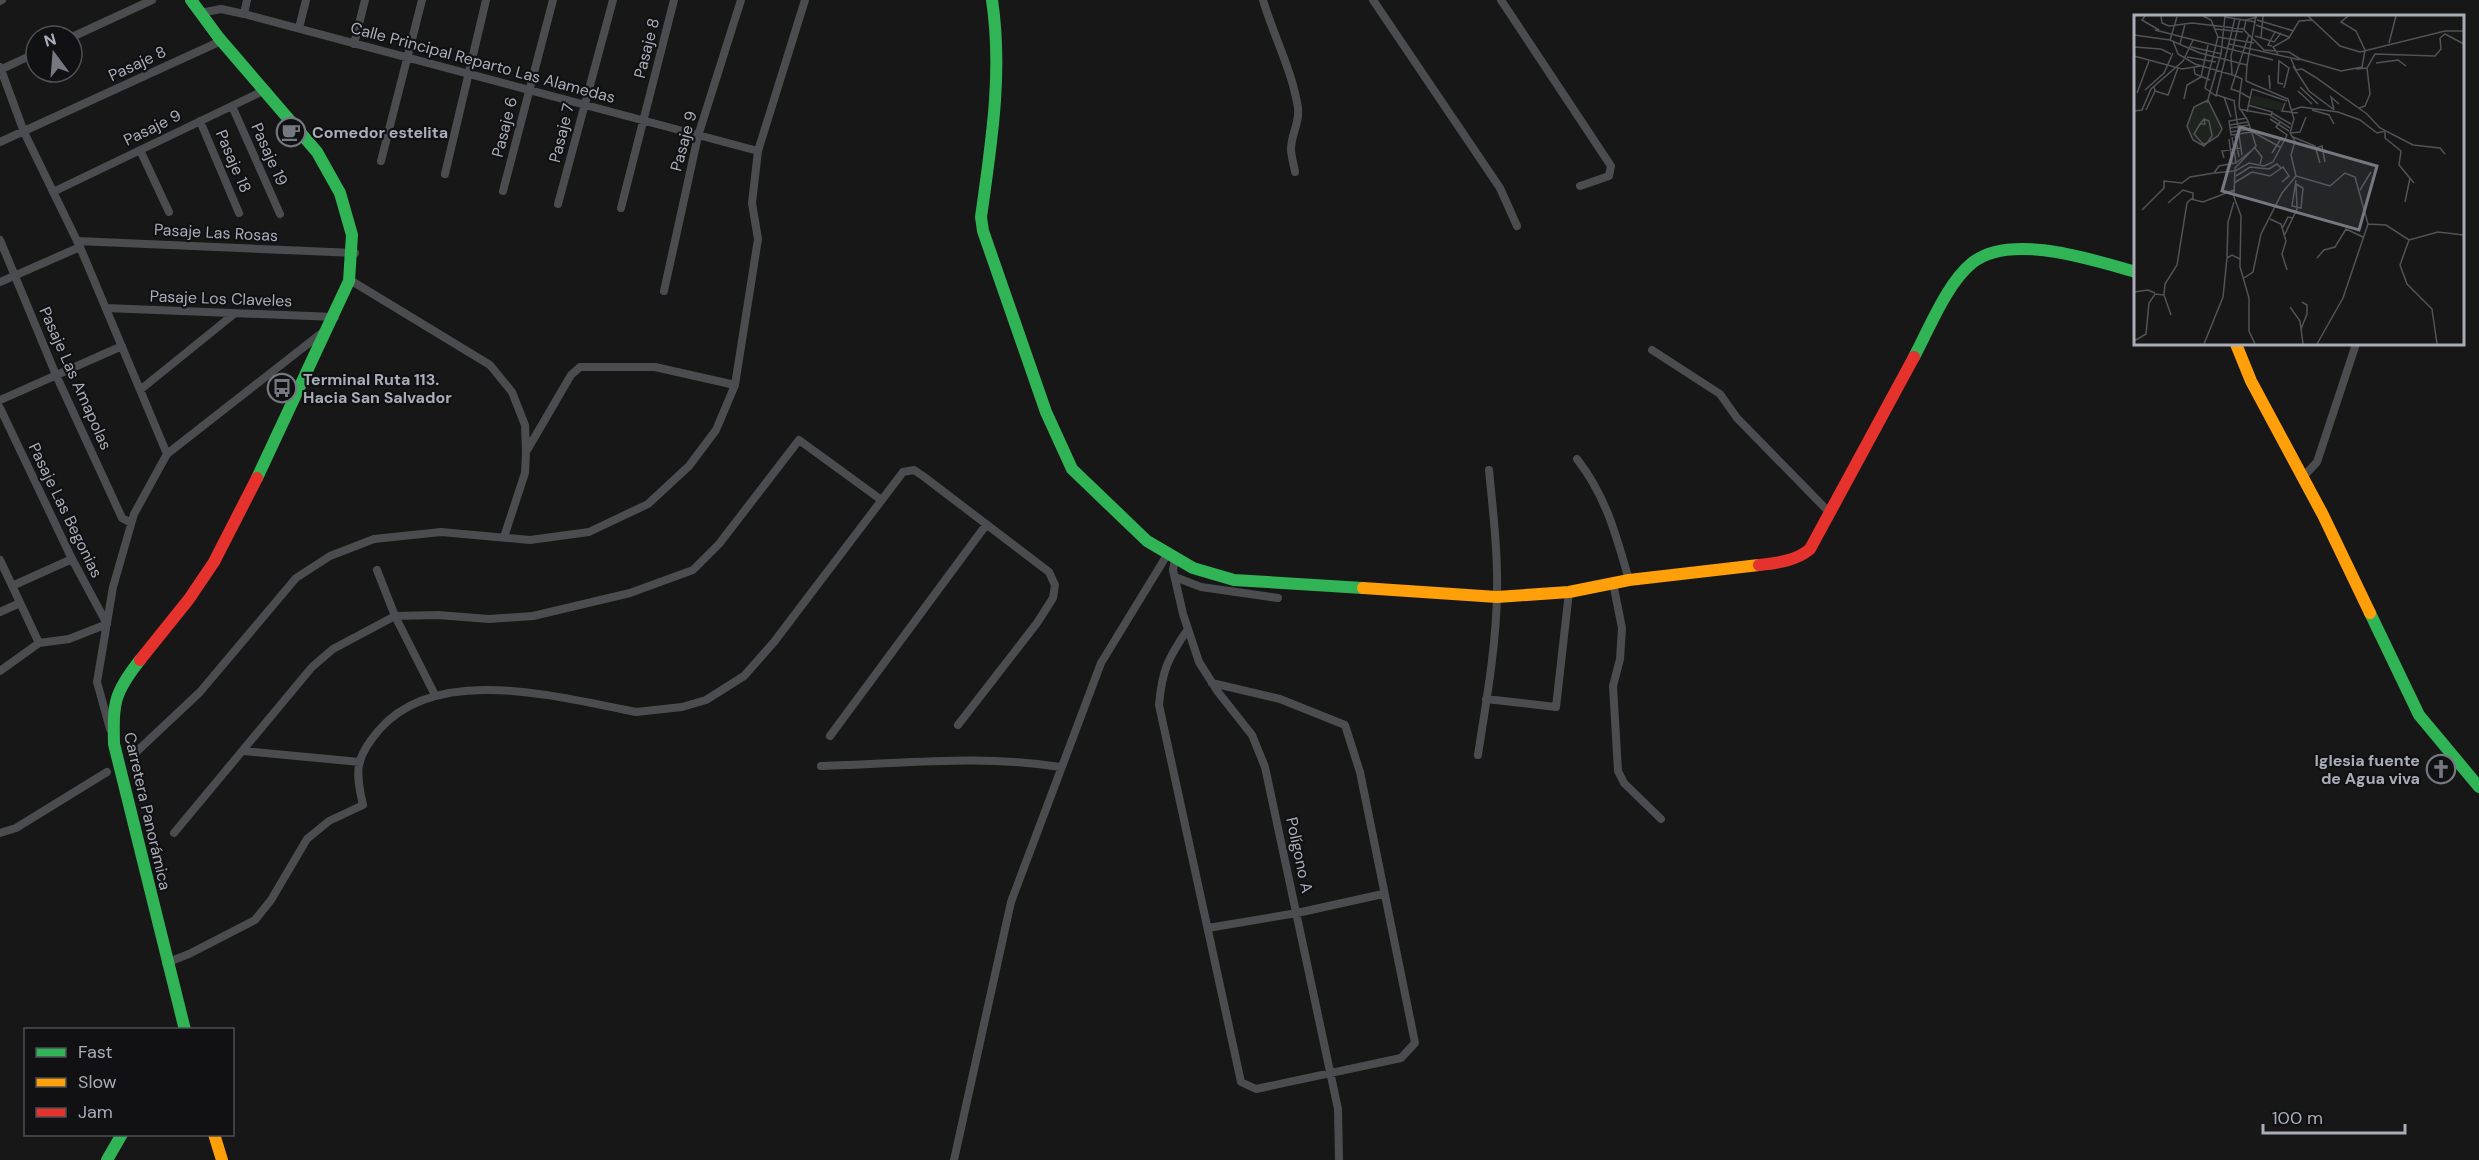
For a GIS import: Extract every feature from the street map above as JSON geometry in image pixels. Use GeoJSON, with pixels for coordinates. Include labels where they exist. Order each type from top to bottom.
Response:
{"type":"FeatureCollection","features":[{"type":"Feature","properties":{"kind":"street"},"geometry":{"type":"LineString","coordinates":[[84,31],[152,0]]}},
{"type":"Feature","properties":{"kind":"street","name":"Carretera Panorámica"},"geometry":{"type":"LineString","coordinates":[[185,1028],[166,963],[114,744],[113,709],[121,684],[189,599],[214,561],[246,501],[326,330],[335,317],[350,280],[355,253],[348,210],[333,173],[314,145],[221,41],[191,0]]}},
{"type":"Feature","properties":{"kind":"street"},"geometry":{"type":"LineString","coordinates":[[243,14],[247,0]]}},
{"type":"Feature","properties":{"kind":"street"},"geometry":{"type":"LineString","coordinates":[[299,28],[306,0]]}},
{"type":"Feature","properties":{"kind":"street"},"geometry":{"type":"LineString","coordinates":[[354,44],[365,0]]}},
{"type":"Feature","properties":{"kind":"street"},"geometry":{"type":"LineString","coordinates":[[381,161],[422,0]]}},
{"type":"Feature","properties":{"kind":"street"},"geometry":{"type":"LineString","coordinates":[[445,174],[486,0]]}},
{"type":"Feature","properties":{"kind":"street","name":"Pasaje 6"},"geometry":{"type":"LineString","coordinates":[[503,191],[553,0]]}},
{"type":"Feature","properties":{"kind":"street","name":"Pasaje 7"},"geometry":{"type":"LineString","coordinates":[[558,204],[583,104],[613,0]]}},
{"type":"Feature","properties":{"kind":"street","name":"Pasaje 8"},"geometry":{"type":"LineString","coordinates":[[621,208],[674,0]]}},
{"type":"Feature","properties":{"kind":"street","name":"Pasaje 9"},"geometry":{"type":"LineString","coordinates":[[664,291],[698,136],[741,0]]}},
{"type":"Feature","properties":{"kind":"street"},"geometry":{"type":"LineString","coordinates":[[134,754],[200,692],[297,578],[330,556],[374,539],[441,532],[530,540],[589,532],[648,504],[689,466],[716,430],[735,385],[758,239],[752,203],[758,151],[805,0]]}},
{"type":"Feature","properties":{"kind":"street"},"geometry":{"type":"LineString","coordinates":[[992,0],[995,20],[996,104],[982,197],[983,231],[1046,412],[1072,469],[1147,541],[1193,568],[1234,579],[1497,597],[1569,592],[1629,580],[1736,569],[1794,558],[1810,549],[1942,304],[1967,268],[1976,260],[1996,252],[2019,249],[2134,272]]}},
{"type":"Feature","properties":{"kind":"street"},"geometry":{"type":"LineString","coordinates":[[1263,0],[1274,37],[1285,58],[1298,109],[1299,124],[1291,147],[1295,172]]}},
{"type":"Feature","properties":{"kind":"street"},"geometry":{"type":"LineString","coordinates":[[1373,0],[1500,188],[1517,226]]}},
{"type":"Feature","properties":{"kind":"street"},"geometry":{"type":"LineString","coordinates":[[1501,0],[1611,166],[1609,176],[1580,186]]}},
{"type":"Feature","properties":{"kind":"street","name":"Calle Principal Reparto Las Alamedas"},"geometry":{"type":"LineString","coordinates":[[200,13],[221,9],[243,14],[758,151]]}},
{"type":"Feature","properties":{"kind":"street","name":"Pasaje 8"},"geometry":{"type":"LineString","coordinates":[[0,142],[221,41]]}},
{"type":"Feature","properties":{"kind":"street"},"geometry":{"type":"LineString","coordinates":[[24,58],[0,69],[24,132],[78,244],[167,454]]}},
{"type":"Feature","properties":{"kind":"street","name":"Pasaje 9"},"geometry":{"type":"LineString","coordinates":[[53,192],[265,90]]}},
{"type":"Feature","properties":{"kind":"street","name":"Pasaje 19"},"geometry":{"type":"LineString","coordinates":[[232,106],[280,214]]}},
{"type":"Feature","properties":{"kind":"street","name":"Pasaje 18"},"geometry":{"type":"LineString","coordinates":[[200,121],[239,213]]}},
{"type":"Feature","properties":{"kind":"street"},"geometry":{"type":"LineString","coordinates":[[140,150],[169,212]]}},
{"type":"Feature","properties":{"kind":"street","name":"Pasaje Las Amapolas"},"geometry":{"type":"LineString","coordinates":[[0,240],[56,375],[122,518],[131,523]]}},
{"type":"Feature","properties":{"kind":"street"},"geometry":{"type":"LineString","coordinates":[[0,282],[78,244]]}},
{"type":"Feature","properties":{"kind":"street","name":"Pasaje Las Rosas"},"geometry":{"type":"LineString","coordinates":[[78,244],[355,253]]}},
{"type":"Feature","properties":{"kind":"street"},"geometry":{"type":"LineString","coordinates":[[350,280],[490,365],[512,392],[525,425],[525,473],[504,537]]}},
{"type":"Feature","properties":{"kind":"street","name":"Pasaje Los Claveles"},"geometry":{"type":"LineString","coordinates":[[106,308],[335,317]]}},
{"type":"Feature","properties":{"kind":"street"},"geometry":{"type":"LineString","coordinates":[[140,390],[234,314]]}},
{"type":"Feature","properties":{"kind":"street"},"geometry":{"type":"LineString","coordinates":[[114,744],[97,682],[113,587],[131,523],[167,454],[326,330]]}},
{"type":"Feature","properties":{"kind":"street"},"geometry":{"type":"LineString","coordinates":[[2236,345],[2251,381],[2303,477],[2419,715],[2479,787]]}},
{"type":"Feature","properties":{"kind":"street"},"geometry":{"type":"LineString","coordinates":[[2303,477],[2317,462],[2356,345]]}},
{"type":"Feature","properties":{"kind":"street"},"geometry":{"type":"LineString","coordinates":[[0,400],[122,346]]}},
{"type":"Feature","properties":{"kind":"street"},"geometry":{"type":"LineString","coordinates":[[1652,350],[1720,394],[1737,418],[1829,512]]}},
{"type":"Feature","properties":{"kind":"street"},"geometry":{"type":"LineString","coordinates":[[526,452],[571,375],[580,367],[655,367],[735,385]]}},
{"type":"Feature","properties":{"kind":"street","name":"Pasaje Las Begonias"},"geometry":{"type":"LineString","coordinates":[[0,408],[72,559],[107,624]]}},
{"type":"Feature","properties":{"kind":"street"},"geometry":{"type":"LineString","coordinates":[[174,834],[312,667],[333,649],[395,616],[438,615],[489,619],[533,616],[630,593],[693,570],[719,544],[799,440],[880,499]]}},
{"type":"Feature","properties":{"kind":"street"},"geometry":{"type":"LineString","coordinates":[[1577,459],[1595,482],[1612,524],[1629,580]]}},
{"type":"Feature","properties":{"kind":"street"},"geometry":{"type":"LineString","coordinates":[[166,963],[189,954],[255,920],[271,900],[307,839],[329,821],[363,805],[356,775],[371,740],[390,718],[435,695],[478,690],[511,691],[636,712],[682,707],[706,700],[744,676],[774,642],[880,499],[903,472],[914,470],[1049,572],[1055,585],[1053,598],[1037,623],[958,725]]}},
{"type":"Feature","properties":{"kind":"street"},"geometry":{"type":"LineString","coordinates":[[1478,755],[1497,597],[1498,568],[1489,470]]}},
{"type":"Feature","properties":{"kind":"street"},"geometry":{"type":"LineString","coordinates":[[830,736],[986,525]]}},
{"type":"Feature","properties":{"kind":"street"},"geometry":{"type":"LineString","coordinates":[[954,1160],[1011,902],[1101,663],[1171,557]]}},
{"type":"Feature","properties":{"kind":"street","name":"Polígono A"},"geometry":{"type":"LineString","coordinates":[[1171,557],[1174,577],[1199,662],[1212,683],[1252,735],[1265,767],[1331,1072],[1338,1110],[1339,1160]]}},
{"type":"Feature","properties":{"kind":"street"},"geometry":{"type":"LineString","coordinates":[[12,586],[72,559]]}},
{"type":"Feature","properties":{"kind":"street"},"geometry":{"type":"LineString","coordinates":[[0,560],[39,643]]}},
{"type":"Feature","properties":{"kind":"street"},"geometry":{"type":"LineString","coordinates":[[377,570],[395,616],[435,695]]}},
{"type":"Feature","properties":{"kind":"street"},"geometry":{"type":"LineString","coordinates":[[1174,577],[1201,587],[1278,598]]}},
{"type":"Feature","properties":{"kind":"street"},"geometry":{"type":"LineString","coordinates":[[1613,583],[1622,628],[1620,659],[1613,686],[1618,771],[1624,783],[1661,819]]}},
{"type":"Feature","properties":{"kind":"street"},"geometry":{"type":"LineString","coordinates":[[1486,699],[1556,707],[1569,592]]}},
{"type":"Feature","properties":{"kind":"street"},"geometry":{"type":"LineString","coordinates":[[0,612],[20,603]]}},
{"type":"Feature","properties":{"kind":"street"},"geometry":{"type":"LineString","coordinates":[[0,671],[39,643],[69,639],[107,624]]}},
{"type":"Feature","properties":{"kind":"street"},"geometry":{"type":"LineString","coordinates":[[1188,629],[1172,652],[1162,676],[1160,705],[1241,1082],[1256,1089],[1401,1058],[1415,1043],[1360,772],[1345,725],[1280,699],[1212,683]]}},
{"type":"Feature","properties":{"kind":"street"},"geometry":{"type":"LineString","coordinates":[[244,751],[360,762]]}},
{"type":"Feature","properties":{"kind":"street"},"geometry":{"type":"LineString","coordinates":[[820,766],[953,759],[1013,759],[1060,767]]}},
{"type":"Feature","properties":{"kind":"street"},"geometry":{"type":"LineString","coordinates":[[0,833],[16,828],[106,772]]}},
{"type":"Feature","properties":{"kind":"street"},"geometry":{"type":"LineString","coordinates":[[1208,928],[1298,914],[1383,894]]}},
{"type":"Feature","properties":{"kind":"street"},"geometry":{"type":"LineString","coordinates":[[107,1160],[121,1136]]}},
{"type":"Feature","properties":{"kind":"street"},"geometry":{"type":"LineString","coordinates":[[215,1136],[222,1160]]}},
{"type":"Feature","properties":{"kind":"traffic: fast"},"geometry":{"type":"LineString","coordinates":[[191,0],[219,38],[317,152],[340,193],[352,235],[349,281],[257,478]]}},
{"type":"Feature","properties":{"kind":"traffic: fast"},"geometry":{"type":"LineString","coordinates":[[992,0],[996,82],[992,136],[981,217],[983,231],[1046,412],[1072,469],[1147,541],[1193,568],[1234,580],[1363,588]]}},
{"type":"Feature","properties":{"kind":"traffic: fast"},"geometry":{"type":"LineString","coordinates":[[1914,357],[1954,282],[1972,263],[1988,254],[2029,249],[2052,251],[2134,271]]}},
{"type":"Feature","properties":{"kind":"traffic: fast"},"geometry":{"type":"LineString","coordinates":[[2370,613],[2419,715],[2479,787]]}},
{"type":"Feature","properties":{"kind":"traffic: fast"},"geometry":{"type":"LineString","coordinates":[[140,660],[125,681],[117,699],[114,744],[185,1028]]}},
{"type":"Feature","properties":{"kind":"traffic: fast"},"geometry":{"type":"LineString","coordinates":[[107,1160],[121,1136]]}},
{"type":"Feature","properties":{"kind":"traffic: slow"},"geometry":{"type":"LineString","coordinates":[[2236,345],[2251,381],[2323,515],[2370,613]]}},
{"type":"Feature","properties":{"kind":"traffic: slow"},"geometry":{"type":"LineString","coordinates":[[1363,588],[1497,597],[1569,592],[1629,580],[1759,565]]}},
{"type":"Feature","properties":{"kind":"traffic: slow"},"geometry":{"type":"LineString","coordinates":[[215,1136],[222,1160]]}},
{"type":"Feature","properties":{"kind":"traffic: jam"},"geometry":{"type":"LineString","coordinates":[[1759,565],[1792,559],[1810,549],[1914,357]]}},
{"type":"Feature","properties":{"kind":"traffic: jam"},"geometry":{"type":"LineString","coordinates":[[140,660],[189,599],[214,562],[257,478]]}},
{"type":"Feature","properties":{"kind":"place","name":"Comedor estelita"},"geometry":{"type":"Point","coordinates":[291,132]}},
{"type":"Feature","properties":{"kind":"place","name":"Terminal Ruta 113. Hacia San Salvador"},"geometry":{"type":"Point","coordinates":[282,388]}},
{"type":"Feature","properties":{"kind":"place","name":"Iglesia fuente de Agua viva"},"geometry":{"type":"Point","coordinates":[2441,769]}}]}
